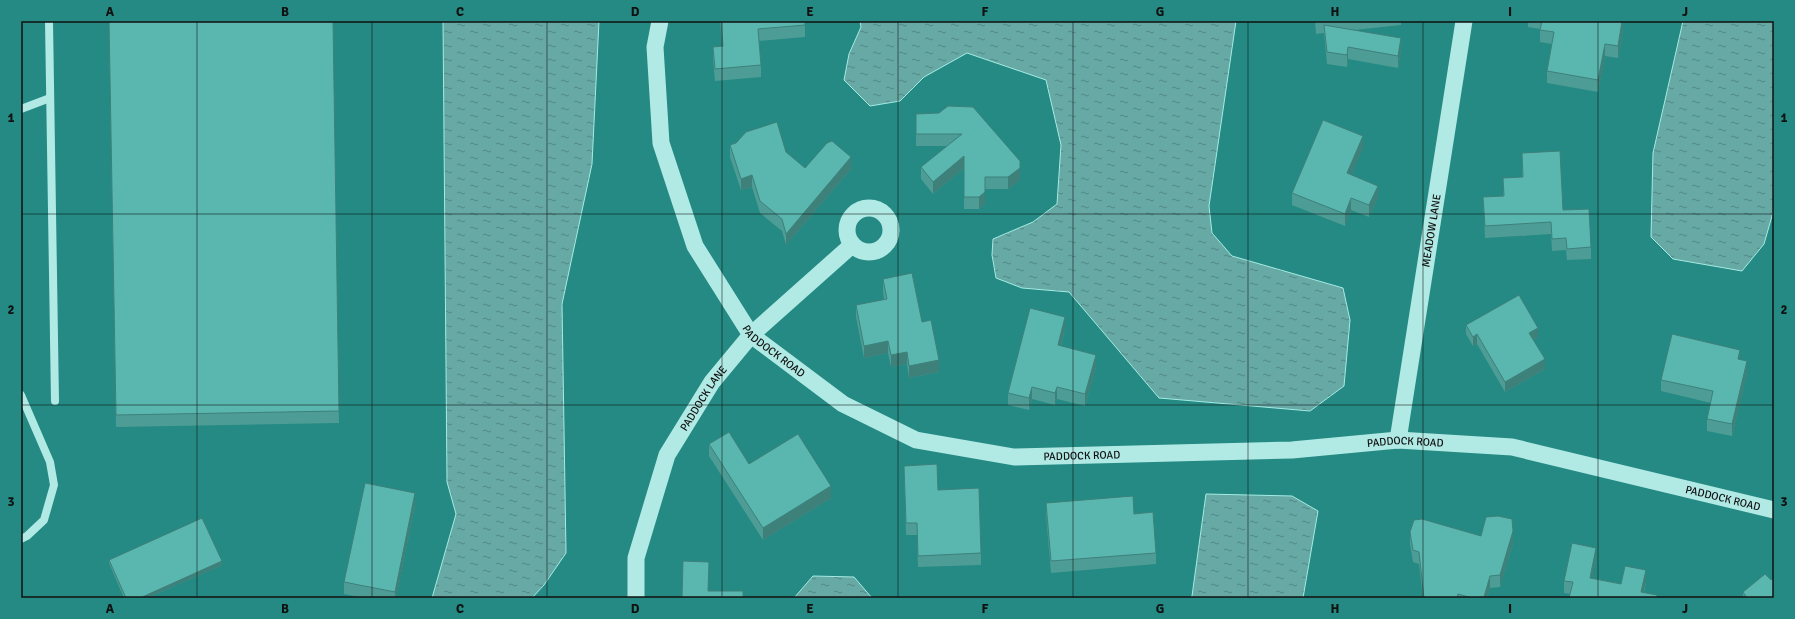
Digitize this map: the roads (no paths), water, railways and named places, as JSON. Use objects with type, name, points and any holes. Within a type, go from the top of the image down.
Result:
[{"type":"street","name":"PADDOCK ROAD","points":[[660,21],[655,47],[661,143],[694,246],[751,335],[843,404],[916,440],[1014,457],[1292,450],[1398,440],[1512,447],[1774,510]]},
{"type":"street","name":"MEADOW LANE","points":[[1398,440],[1464,21]]},
{"type":"street","name":"PADDOCK LANE","points":[[636,598],[636,558],[667,455],[712,382],[751,335],[852,245]]},
{"type":"lane","points":[[48,21],[55,401]]},
{"type":"lane","points":[[21,109],[50,98]]},
{"type":"lane","points":[[21,394],[50,462],[54,485],[44,520],[27,536],[21,539]]},
{"type":"water","points":[[443,21],[599,21],[592,164],[562,304],[566,553],[544,585],[532,598],[432,598],[456,514],[447,482]]},
{"type":"water","points":[[860,21],[1236,21],[1209,206],[1212,233],[1232,256],[1343,288],[1350,320],[1344,386],[1310,411],[1159,398],[1069,292],[1022,288],[996,278],[992,255],[993,239],[1033,222],[1057,204],[1061,145],[1046,80],[967,53],[924,77],[900,101],[870,106],[844,80],[849,54],[861,27]]},
{"type":"water","points":[[1683,21],[1774,21],[1774,209],[1764,244],[1742,271],[1673,259],[1651,237],[1653,153]]},
{"type":"water","points":[[1206,494],[1292,496],[1318,511],[1303,598],[1191,598]]},
{"type":"water","points":[[813,576],[854,577],[872,598],[794,598]]}]
